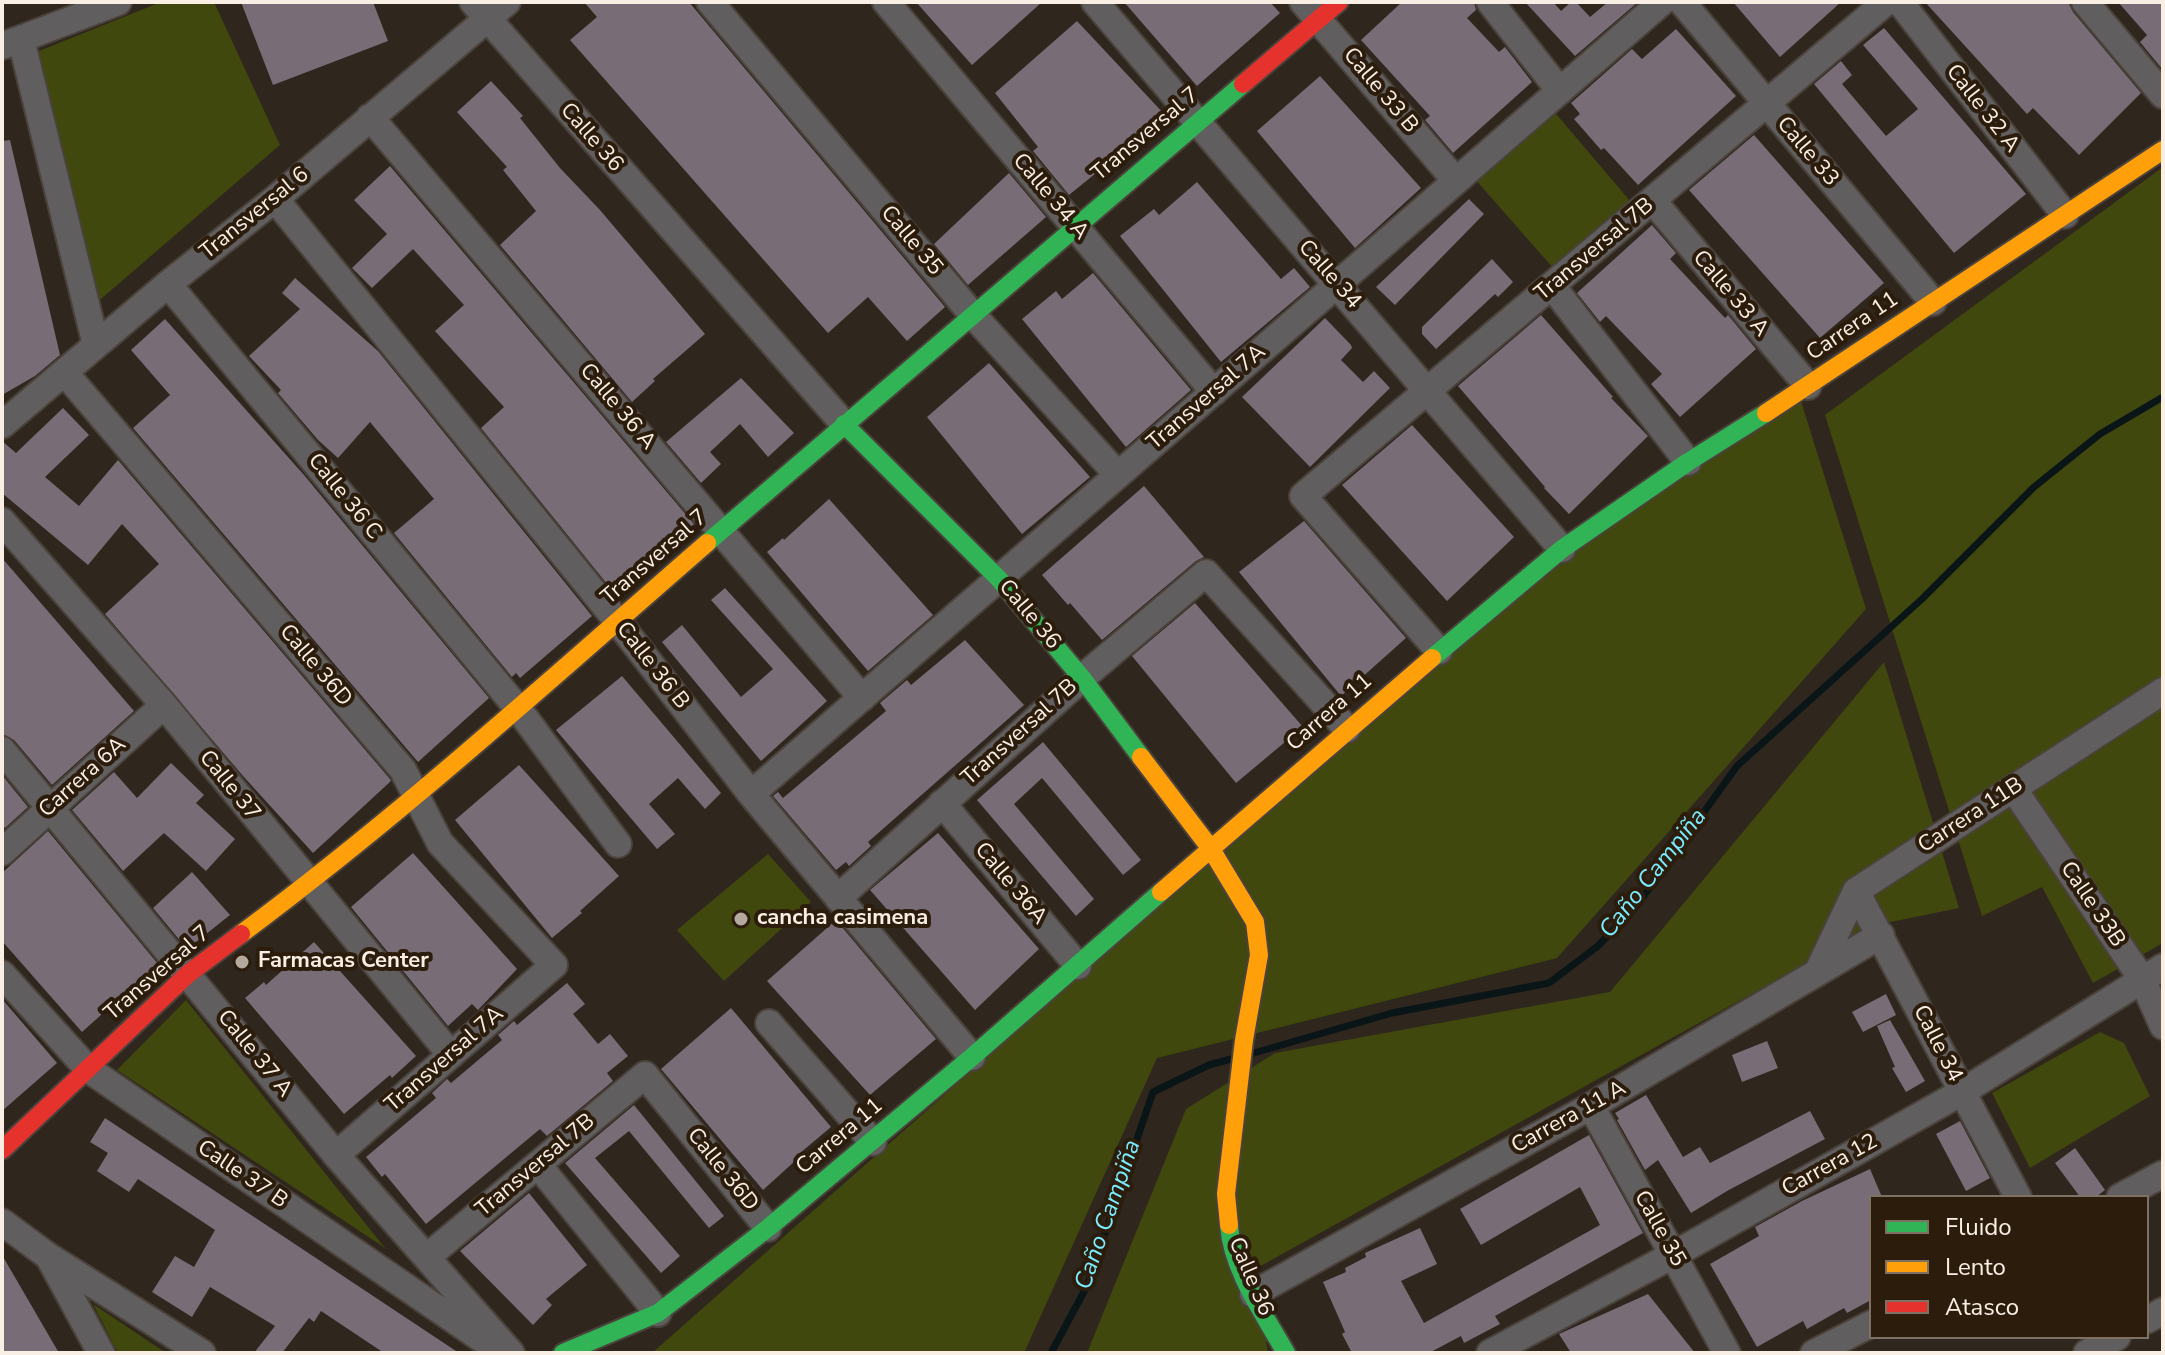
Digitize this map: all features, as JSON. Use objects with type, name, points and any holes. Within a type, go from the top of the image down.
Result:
[{"type":"street","points":[[96,345],[12,42],[118,2]]},
{"type":"street","name":"Transversal 6","points":[[2,425],[370,117],[480,11],[507,2]]},
{"type":"street","name":"Calle 35","points":[[710,2],[972,314],[1118,475]]},
{"type":"street","name":"Calle 34 A","points":[[886,2],[1214,392]]},
{"type":"street","name":"Calle 34","points":[[1095,2],[1562,549]]},
{"type":"street","name":"Transversal 7","points":[[2,1150],[188,974],[309,884],[519,710],[844,424],[1198,122],[1311,11],[1339,2]]},
{"type":"street","points":[[1490,2],[1560,91]]},
{"type":"street","name":"Transversal 7A","points":[[751,794],[1662,2]]},
{"type":"street","name":"Calle 33","points":[[1682,2],[1933,302]]},
{"type":"street","name":"Transversal 7B","points":[[1439,651],[1303,496],[1886,2]]},
{"type":"street","name":"Calle 32 A","points":[[1900,2],[2065,215]]},
{"type":"street","points":[[2085,2],[2163,95]]},
{"type":"street","name":"Calle 36","points":[[480,11],[844,424],[999,579],[1082,678],[1211,849],[1255,922],[1259,955],[1244,1040],[1226,1194],[1230,1242],[1253,1294],[1286,1353]]},
{"type":"street","name":"Calle 33 B","points":[[1311,11],[1456,181]]},
{"type":"street","name":"Calle 36 A","points":[[370,117],[862,698]]},
{"type":"street","name":"Carrera 11","points":[[563,1353],[658,1313],[768,1228],[1078,966],[1347,729],[1562,549],[1688,462],[2163,150]]},
{"type":"street","name":"Calle 36 B","points":[[275,199],[618,622],[751,794],[972,1057]]},
{"type":"street","name":"Calle 33 A","points":[[1653,201],[1808,386]]},
{"type":"street","name":"Calle 36 C","points":[[168,284],[519,710],[618,844]]},
{"type":"street","points":[[1552,286],[1688,462]]},
{"type":"street","name":"Calle 36D","points":[[65,373],[403,770],[440,843],[554,965]]},
{"type":"street","name":"Calle 37","points":[[2,521],[164,705],[451,1055]]},
{"type":"street","name":"Transversal 7B","points":[[838,898],[1082,678],[1206,573],[1347,729]]},
{"type":"street","name":"Carrera 11B","points":[[1856,891],[2163,691]]},
{"type":"street","name":"Carrera 6A","points":[[2,852],[164,705]]},
{"type":"street","name":"Calle 37 A","points":[[2,750],[336,1155],[511,1353]]},
{"type":"street","name":"Calle 33B","points":[[2013,788],[2153,973],[2163,1026]]},
{"type":"street","name":"Calle 36A","points":[[942,803],[1078,966]]},
{"type":"street","points":[[1817,973],[1856,891]]},
{"type":"street","name":"Calle 34","points":[[1856,891],[2017,1195]]},
{"type":"street","name":"Carrera 11 A","points":[[1253,1294],[1591,1106],[1881,935]]},
{"type":"street","name":"Transversal 7A","points":[[336,1155],[554,965]]},
{"type":"street","name":"Carrera 12","points":[[1490,1353],[1673,1255],[1962,1092],[2153,973]]},
{"type":"street","name":"Calle 37 B","points":[[2,974],[88,1069],[502,1353]]},
{"type":"street","points":[[769,1023],[873,1142]]},
{"type":"street","name":"Transversal 7B","points":[[427,1257],[645,1075]]},
{"type":"street","name":"Calle 36D","points":[[645,1075],[768,1228]]},
{"type":"street","name":"Calle 35","points":[[1591,1106],[1727,1353]]},
{"type":"street","points":[[538,1165],[658,1313]]},
{"type":"street","points":[[2124,1195],[2163,1174]]},
{"type":"street","points":[[2,1222],[48,1256],[202,1353]]},
{"type":"street","points":[[48,1256],[101,1353]]},
{"type":"street","points":[[1814,1353],[1869,1325]]},
{"type":"green space","points":[[161,2],[214,2],[280,145],[95,304],[39,51]]},
{"type":"green space","points":[[1552,109],[1631,202],[1554,269],[1474,178]]},
{"type":"green space","points":[[2163,167],[2163,943],[2093,983],[2042,887],[1982,916],[1825,415]]},
{"type":"green space","points":[[1800,398],[1866,609],[1557,958],[1157,1058],[1024,1353],[652,1353],[1548,562]]},
{"type":"green space","points":[[1884,662],[1959,908],[1876,925],[1255,1269],[1268,1353],[1087,1353],[1186,1109],[1275,1053],[1610,992]]},
{"type":"green space","name":"cancha casimena","points":[[768,854],[811,902],[724,981],[677,930]]},
{"type":"green space","points":[[186,1000],[385,1248],[117,1070]]},
{"type":"green space","points":[[2100,1032],[2124,1043],[2150,1096],[2030,1168],[1992,1093]]},
{"type":"green space","points":[[93,1304],[166,1353],[118,1353]]},
{"type":"building","points":[[241,2],[373,2],[388,41],[273,85]]},
{"type":"building","points":[[584,2],[689,2],[945,307],[907,341],[868,297],[828,333],[570,40],[597,17]]},
{"type":"building","points":[[916,2],[1042,2],[972,65]]},
{"type":"building","points":[[1124,2],[1270,2],[1280,13],[1197,86]]},
{"type":"building","points":[[1402,2],[1474,2],[1476,10],[1467,18],[1499,52],[1505,47],[1532,82],[1453,153],[1425,120],[1430,116],[1361,40]]},
{"type":"building","points":[[1525,2],[1553,2],[1561,11],[1571,2],[1576,2],[1590,17],[1608,2],[1638,2],[1575,56]]},
{"type":"building","points":[[1733,2],[1841,2],[1780,57]]},
{"type":"building","points":[[1925,2],[2068,2],[2141,93],[2079,155],[2033,108],[2027,114]]},
{"type":"building","points":[[2118,2],[2163,2],[2163,70],[2140,42],[2147,35]]},
{"type":"building","points":[[1077,21],[1166,116],[1069,195],[1033,151],[1038,147],[995,93]]},
{"type":"building","points":[[1884,28],[2026,194],[1954,253],[1814,84],[1841,61],[1852,75],[1842,84],[1886,136],[1918,109],[1863,45]]},
{"type":"building","points":[[1676,29],[1736,96],[1638,185],[1574,119],[1580,114],[1571,103],[1632,49],[1642,59]]},
{"type":"building","points":[[1320,76],[1421,188],[1355,248],[1257,131]]},
{"type":"building","points":[[491,81],[523,116],[520,118],[560,168],[600,210],[705,334],[653,379],[655,381],[632,402],[500,245],[536,211],[503,170],[507,167],[457,112]]},
{"type":"building","points":[[1754,135],[1884,283],[1820,338],[1689,190]]},
{"type":"building","points":[[10,140],[60,355],[35,376],[2,395],[2,141]]},
{"type":"building","points":[[390,166],[694,524],[616,595],[481,428],[504,407],[435,331],[464,305],[413,249],[372,288],[352,268],[387,234],[354,200]]},
{"type":"building","points":[[1009,173],[1046,217],[968,285],[934,244]]},
{"type":"building","points":[[1197,182],[1281,279],[1294,268],[1310,287],[1221,362],[1120,236],[1154,209],[1159,215]]},
{"type":"building","points":[[1469,199],[1484,214],[1395,305],[1376,287]]},
{"type":"building","points":[[1652,225],[1676,253],[1670,259],[1725,318],[1728,315],[1756,349],[1680,417],[1651,384],[1662,374],[1606,316],[1600,322],[1577,293]]},
{"type":"building","points":[[1492,259],[1513,282],[1498,297],[1495,294],[1436,349],[1422,334],[1422,327]]},
{"type":"building","points":[[1093,273],[1191,390],[1126,447],[1022,319],[1056,291],[1062,299]]},
{"type":"building","points":[[295,278],[378,351],[592,616],[520,678],[516,673],[512,677],[394,533],[434,499],[370,422],[338,458],[318,440],[278,393],[281,390],[249,356],[300,309],[282,293]]},
{"type":"building","points":[[1541,315],[1611,398],[1648,436],[1569,514],[1458,386]]},
{"type":"building","points":[[1325,318],[1351,345],[1352,348],[1341,360],[1363,382],[1374,371],[1390,388],[1310,467],[1242,397]]},
{"type":"building","points":[[165,319],[304,475],[489,698],[418,762],[133,428],[170,395],[131,350]]},
{"type":"building","points":[[989,363],[1090,477],[1022,534],[927,417]]},
{"type":"building","points":[[741,378],[794,433],[768,457],[740,424],[710,452],[721,464],[701,483],[666,442]]},
{"type":"building","points":[[63,408],[89,435],[45,477],[79,506],[118,460],[390,779],[313,853],[105,614],[159,564],[122,524],[88,565],[2,493],[2,441],[16,453]]},
{"type":"building","points":[[1412,425],[1514,537],[1447,601],[1342,485]]},
{"type":"building","points":[[1144,486],[1204,557],[1102,640],[1042,575]]},
{"type":"building","points":[[829,499],[933,615],[868,671],[767,552]]},
{"type":"building","points":[[1304,521],[1406,638],[1341,696],[1239,572]]},
{"type":"building","points":[[2,558],[134,711],[52,785],[14,740],[2,734]]},
{"type":"building","points":[[725,588],[827,701],[761,761],[662,642],[682,625],[741,697],[773,669],[711,600]]},
{"type":"building","points":[[1195,603],[1303,727],[1236,783],[1132,656]]},
{"type":"building","points":[[965,640],[1024,705],[868,842],[871,846],[849,866],[846,862],[836,870],[773,796],[778,792],[783,798],[886,711],[880,703],[907,680],[911,685]]},
{"type":"building","points":[[622,676],[721,793],[705,809],[678,778],[649,804],[675,834],[657,849],[556,730]]},
{"type":"building","points":[[1043,742],[1141,860],[1123,875],[1042,778],[1014,804],[1094,899],[1076,916],[977,800]]},
{"type":"building","points":[[171,763],[204,795],[196,803],[235,839],[206,871],[164,833],[123,871],[72,810],[114,772],[137,798]]},
{"type":"building","points":[[519,765],[619,876],[552,938],[455,820]]},
{"type":"building","points":[[2,775],[28,807],[5,828],[2,824]]},
{"type":"building","points":[[48,831],[158,964],[82,1032],[2,941],[2,873]]},
{"type":"building","points":[[938,833],[1039,949],[975,1010],[870,890]]},
{"type":"building","points":[[413,853],[517,969],[478,1010],[472,1004],[448,1026],[351,907]]},
{"type":"building","points":[[192,872],[230,915],[191,946],[185,940],[182,943],[153,908]]},
{"type":"building","points":[[836,920],[936,1039],[870,1095],[767,981]]},
{"type":"building","points":[[314,942],[416,1056],[344,1114],[245,998],[264,982],[266,985]]},
{"type":"building","points":[[567,983],[585,1004],[573,1014],[598,1044],[610,1034],[628,1056],[607,1073],[613,1081],[547,1136],[540,1129],[426,1224],[385,1174],[382,1177],[366,1157],[436,1098],[432,1093],[447,1079],[451,1083],[502,1040],[498,1035],[514,1021],[517,1025]]},
{"type":"building","points":[[1886,994],[1896,1015],[1863,1032],[1852,1012]]},
{"type":"building","points":[[2,999],[57,1063],[2,1111]]},
{"type":"building","points":[[731,1008],[831,1127],[763,1190],[661,1069]]},
{"type":"building","points":[[1890,1020],[1925,1081],[1906,1092],[1892,1068],[1895,1067],[1877,1026]]},
{"type":"building","points":[[1767,1041],[1778,1068],[1742,1082],[1732,1055]]},
{"type":"building","points":[[1646,1095],[1683,1157],[1700,1147],[1710,1163],[1810,1111],[1825,1139],[1691,1213],[1658,1160],[1645,1170],[1617,1120],[1615,1113]]},
{"type":"building","points":[[634,1105],[724,1216],[709,1228],[629,1131],[595,1158],[680,1256],[661,1273],[565,1163]]},
{"type":"building","points":[[105,1118],[459,1353],[384,1353],[321,1311],[314,1322],[309,1318],[282,1353],[254,1353],[275,1326],[210,1287],[192,1317],[152,1292],[175,1256],[194,1267],[215,1230],[138,1179],[129,1192],[97,1171],[108,1153],[90,1142]]},
{"type":"building","points":[[1960,1121],[1990,1178],[1966,1191],[1936,1134]]},
{"type":"building","points":[[1589,1135],[1643,1233],[1495,1316],[1500,1324],[1464,1343],[1461,1336],[1429,1353],[1352,1353],[1323,1282],[1346,1272],[1345,1268],[1366,1257],[1365,1253],[1420,1228],[1437,1264],[1401,1281],[1424,1323],[1600,1225],[1580,1187],[1481,1245],[1460,1209]]},
{"type":"building","points":[[2075,1148],[2105,1190],[2099,1195],[2079,1195],[2055,1163]]},
{"type":"building","points":[[1870,1169],[1881,1195],[1869,1195],[1869,1301],[1847,1313],[1844,1308],[1807,1329],[1803,1321],[1757,1347],[1710,1264],[1759,1236],[1755,1227]]},
{"type":"building","points":[[529,1193],[587,1265],[546,1299],[552,1305],[533,1325],[460,1251]]},
{"type":"building","points":[[2,1255],[59,1353],[2,1353]]},
{"type":"building","points":[[1648,1294],[1695,1353],[1571,1353],[1559,1334]]},
{"type":"waterway","name":"Caño Campiña","points":[[1254,1053],[1392,1013],[1549,983],[1598,946],[1638,904],[1737,766],[1922,599],[2034,487],[2100,434],[2163,397]]},
{"type":"waterway","name":"Caño Campiña","points":[[1051,1353],[1087,1286],[1153,1092],[1209,1065],[1231,1059]]},
{"type":"traffic: fast","points":[[707,543],[1243,84]]},
{"type":"traffic: fast","points":[[1432,658],[1562,549],[1688,462],[1766,413]]},
{"type":"traffic: fast","points":[[844,424],[999,579],[1082,678],[1141,757]]},
{"type":"traffic: fast","points":[[563,1353],[658,1313],[768,1228],[972,1057],[1161,892]]},
{"type":"traffic: fast","points":[[1229,1225],[1231,1242],[1243,1275],[1286,1353]]},
{"type":"traffic: slow","points":[[1766,413],[2163,150]]},
{"type":"traffic: slow","points":[[241,934],[420,792],[707,543]]},
{"type":"traffic: slow","points":[[1161,892],[1432,658]]},
{"type":"traffic: slow","points":[[1141,757],[1211,849],[1255,922],[1259,955],[1244,1040],[1226,1194],[1229,1225]]},
{"type":"traffic: jam","points":[[1243,84],[1339,2]]},
{"type":"traffic: jam","points":[[2,1150],[188,974],[241,934]]},
{"type":"place","name":"cancha casimena","points":[[741,919]]},
{"type":"place","name":"Farmacas Center","points":[[242,962]]}]
